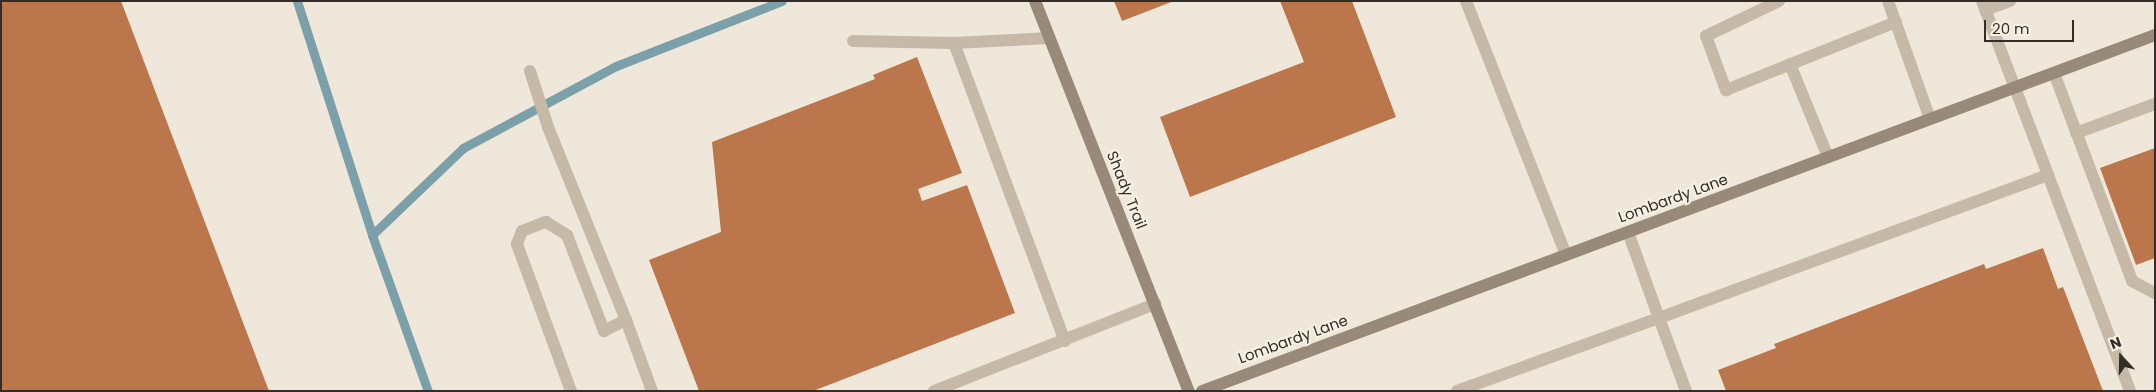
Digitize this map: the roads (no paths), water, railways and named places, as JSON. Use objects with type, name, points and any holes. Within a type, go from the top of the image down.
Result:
[{"type":"main road","name":"Shady Trail","points":[[1035,1],[1189,391]]},
{"type":"main road","name":"Lombardy Lane","points":[[1202,391],[2155,35]]},
{"type":"lane","points":[[1466,1],[1566,255]]},
{"type":"lane","points":[[1779,1],[1706,36],[1726,90],[1896,22]]},
{"type":"lane","points":[[1888,1],[1930,119]]},
{"type":"lane","points":[[2010,1],[1984,6],[2013,88],[2130,391]]},
{"type":"lane","points":[[853,41],[954,43],[1049,38]]},
{"type":"lane","points":[[954,43],[1065,341]]},
{"type":"lane","points":[[1790,64],[1828,157]]},
{"type":"lane","points":[[530,71],[548,127],[626,320],[652,391]]},
{"type":"lane","points":[[2054,72],[2132,281],[2155,294]]},
{"type":"lane","points":[[2076,133],[2155,104]]},
{"type":"lane","points":[[1457,391],[2048,175]]},
{"type":"lane","points":[[571,391],[517,244],[522,231],[546,222],[566,235],[604,331],[626,320]]},
{"type":"lane","points":[[1628,232],[1686,391]]},
{"type":"lane","points":[[934,391],[1155,304]]},
{"type":"waterway","points":[[297,1],[372,235],[428,391]]},
{"type":"waterway","points":[[372,235],[463,148],[616,66],[782,1]]}]
